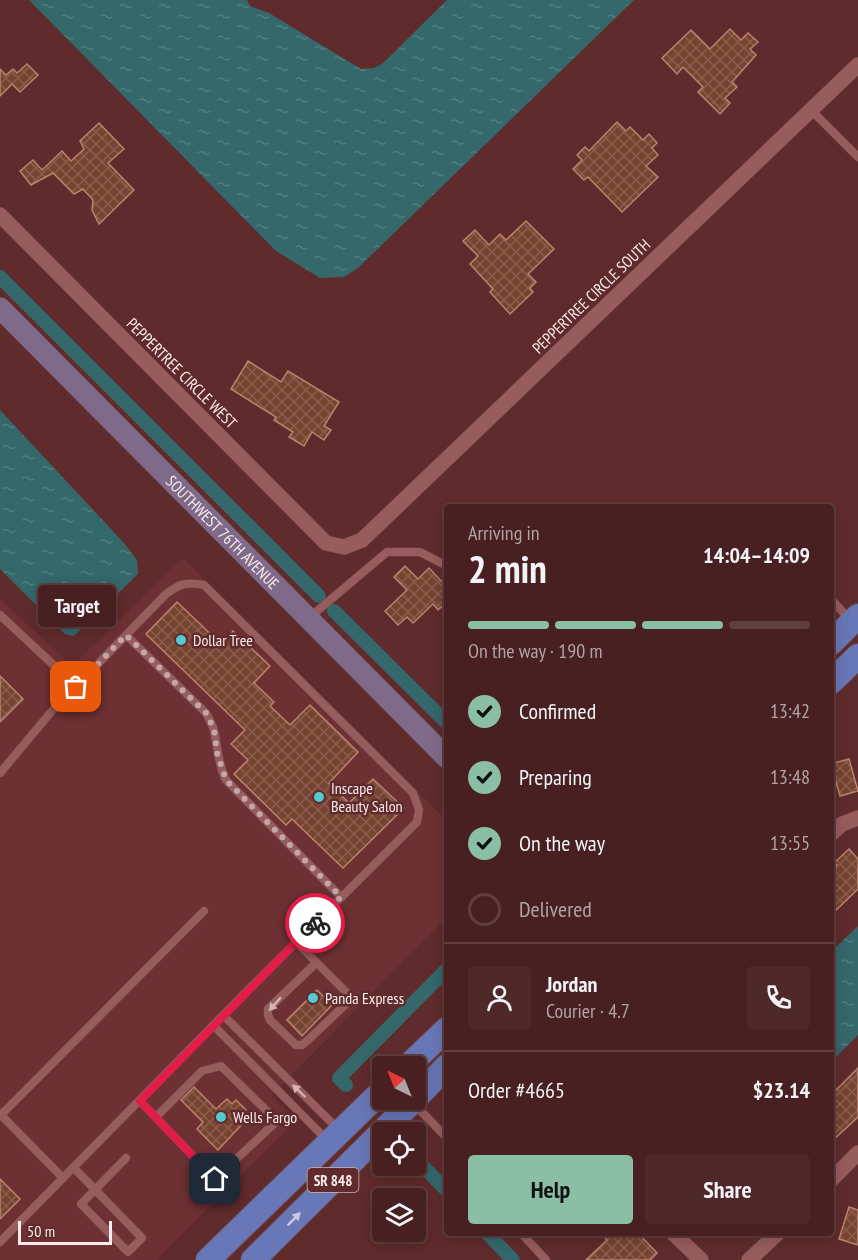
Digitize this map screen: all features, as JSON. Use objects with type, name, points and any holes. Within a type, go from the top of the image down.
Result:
[{"type":"main road","points":[[834,640],[855,619]]},
{"type":"main road","points":[[834,679],[858,656]]},
{"type":"main road","points":[[422,1056],[444,1032]]},
{"type":"main road","name":"SR 848","points":[[426,1087],[444,1069]]},
{"type":"main road","name":"SR 848","points":[[208,1260],[372,1101]]},
{"type":"main road","name":"SR 848","points":[[253,1260],[403,1110]]},
{"type":"street","name":"PEPPERTREE CIRCLE SOUTH","points":[[344,547],[362,540],[858,65]]},
{"type":"street","name":"PEPPERTREE CIRCLE WEST","points":[[0,215],[326,543],[344,547]]},
{"type":"street","name":"SOUTHWEST 76TH AVENUE","points":[[0,308],[444,755]]},
{"type":"street","points":[[834,831],[842,824],[858,818]]},
{"type":"street","points":[[834,1177],[858,1153]]},
{"type":"street","points":[[676,1236],[701,1260]]},
{"type":"street","points":[[749,1260],[775,1236]]},
{"type":"lane","points":[[811,110],[858,157]]},
{"type":"lane","points":[[309,619],[387,552],[420,552],[444,564]]},
{"type":"lane","points":[[0,773],[51,712],[166,594],[176,586],[189,582],[204,585],[414,793],[419,810],[417,822],[0,1242]]},
{"type":"lane","points":[[834,602],[855,619]]},
{"type":"lane","points":[[0,615],[76,687]]},
{"type":"lane","points":[[126,635],[206,713],[214,729],[219,762],[226,780],[341,897]]},
{"type":"lane","points":[[63,1178],[0,1114],[204,912]]},
{"type":"lane","points":[[296,942],[346,992],[347,999],[345,1005],[308,1040],[302,1045],[296,1044],[270,1020],[268,1009],[316,963]]},
{"type":"lane","points":[[224,1016],[335,1137]]},
{"type":"lane","points":[[214,1026],[335,1137]]},
{"type":"lane","points":[[140,1101],[215,1179],[277,1121],[221,1066],[202,1071],[156,1117]]},
{"type":"lane","points":[[423,1110],[444,1134]]},
{"type":"lane","points":[[74,1168],[95,1190],[142,1238],[128,1252],[81,1204],[95,1190],[126,1158]]},
{"type":"lane","points":[[524,1236],[546,1260]]},
{"type":"shaded area","points":[[183,558],[444,818],[444,920],[271,1096],[296,1121],[156,1260],[0,1260],[0,599],[72,666]]},
{"type":"water","points":[[29,0],[247,0],[250,6],[269,13],[361,69],[373,68],[382,64],[447,0],[634,0],[358,268],[344,277],[320,278],[276,251]]},
{"type":"water","points":[[0,410],[124,543],[137,560],[138,574],[74,636],[65,634],[0,569]]},
{"type":"water","points":[[858,926],[858,1035],[834,1059],[834,949]]},
{"type":"building","points":[[730,29],[741,40],[748,33],[758,42],[750,49],[756,55],[732,82],[737,87],[725,98],[730,103],[720,114],[698,92],[703,87],[683,67],[677,74],[662,58],[691,30],[710,49]]},
{"type":"building","points":[[27,64],[38,75],[20,92],[12,84],[0,96],[0,69],[6,75],[13,69],[17,73]]},
{"type":"building","points":[[617,122],[626,131],[630,127],[643,140],[649,134],[657,143],[652,148],[658,155],[646,166],[658,177],[622,212],[588,177],[584,180],[573,169],[582,160],[577,155],[585,147],[589,151]]},
{"type":"building","points":[[99,123],[124,149],[108,163],[134,190],[99,224],[92,210],[93,200],[83,189],[74,194],[53,173],[31,185],[20,171],[33,160],[42,170],[62,151],[71,161],[84,149],[80,141]]},
{"type":"building","points":[[526,221],[554,249],[528,274],[536,282],[530,288],[533,292],[510,314],[490,292],[493,289],[470,264],[478,256],[463,241],[475,230],[489,245],[500,234],[506,240]]},
{"type":"building","points":[[248,361],[281,382],[288,371],[339,402],[324,426],[331,430],[324,440],[312,432],[304,446],[289,437],[293,432],[274,420],[276,417],[231,389]]},
{"type":"building","points":[[405,566],[418,579],[429,568],[444,584],[444,605],[438,610],[433,604],[413,623],[407,617],[398,625],[385,611],[407,590],[394,577]]},
{"type":"building","points":[[177,602],[221,644],[233,631],[270,666],[254,683],[274,702],[270,706],[290,725],[310,705],[358,752],[329,783],[349,803],[373,779],[404,808],[343,868],[292,819],[286,825],[234,774],[248,760],[231,744],[245,730],[146,634]]},
{"type":"building","points":[[0,676],[23,699],[0,722]]},
{"type":"building","points":[[849,759],[858,791],[840,796],[834,775],[834,763]]},
{"type":"building","points":[[849,849],[858,859],[858,889],[834,912],[834,868],[837,865],[834,863]]},
{"type":"building","points":[[317,990],[332,1005],[302,1036],[287,1020]]},
{"type":"building","points":[[858,1068],[858,1117],[834,1139],[834,1092]]},
{"type":"building","name":"Wells Fargo","points":[[194,1087],[216,1109],[227,1099],[232,1104],[236,1100],[246,1110],[242,1114],[247,1119],[218,1150],[197,1129],[203,1122],[181,1100]]},
{"type":"building","points":[[0,1179],[20,1199],[0,1219]]},
{"type":"building","points":[[849,1207],[858,1210],[858,1245],[839,1239]]},
{"type":"building","points":[[603,1236],[641,1236],[657,1253],[650,1260],[586,1260],[607,1240]]},
{"type":"waterway","points":[[0,277],[319,596]]},
{"type":"waterway","points":[[334,611],[444,720]]},
{"type":"waterway","points":[[346,1085],[339,1078],[444,972]]},
{"type":"waterway","points":[[426,1169],[444,1188]]},
{"type":"waterway","points":[[490,1236],[513,1260]]},
{"type":"way so far","points":[[76,687],[126,635],[206,713],[214,729],[221,771],[226,780],[341,897],[315,923]]},
{"type":"place","name":"Dollar Tree","points":[[181,640]]},
{"type":"place","name":"Target","points":[[76,687]]},
{"type":"place","name":"Inscape Beauty Salon","points":[[319,797]]},
{"type":"place","name":"Panda Express","points":[[313,998]]},
{"type":"place","name":"Wells Fargo","points":[[221,1117]]},
{"type":"route","points":[[215,1179],[140,1101],[315,923]]}]
